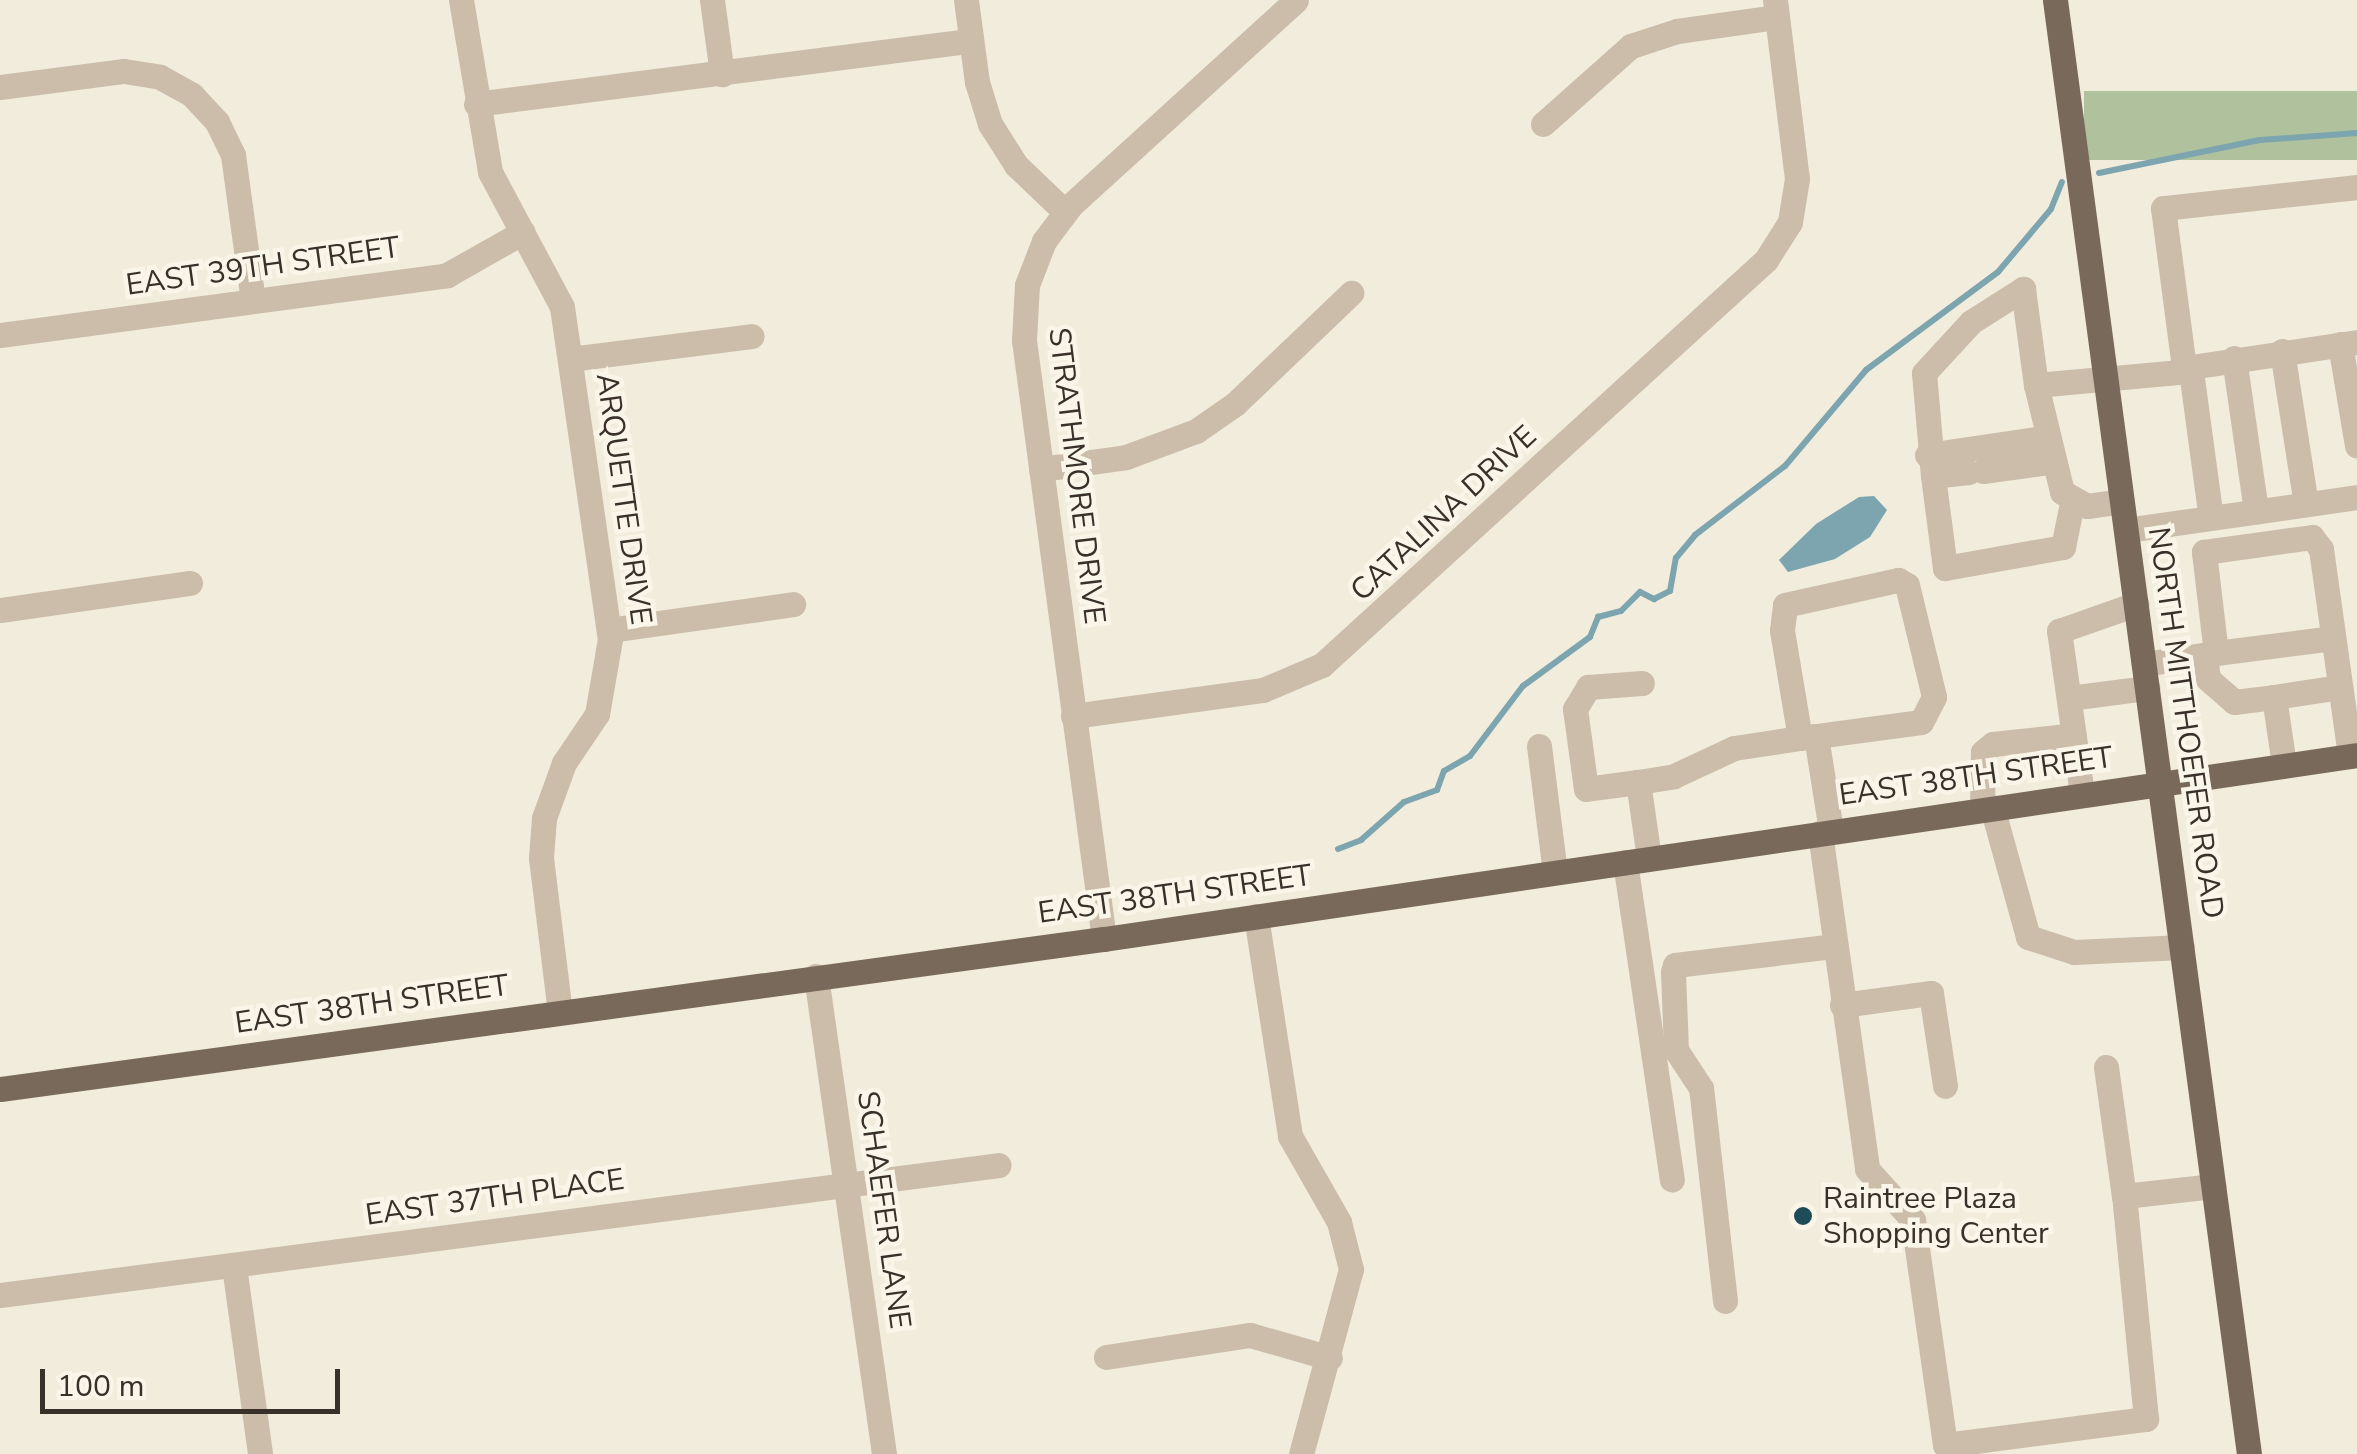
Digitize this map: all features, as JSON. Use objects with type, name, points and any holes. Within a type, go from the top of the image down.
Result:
[{"type":"main road","name":"NORTH MITTHOEFER ROAD","points":[[2054,0],[2249,1454]]},
{"type":"main road","name":"EAST 38TH STREET","points":[[0,1089],[1104,938],[2353,755]]},
{"type":"street","name":"ARQUETTE DRIVE","points":[[461,0],[490,172],[556,287],[609,630],[600,705],[556,781],[544,818],[541,858],[560,1012]]},
{"type":"street","points":[[712,0],[722,74]]},
{"type":"street","points":[[966,0],[978,88],[999,141],[1065,212]]},
{"type":"street","name":"STRATHMORE DRIVE","points":[[1104,938],[1024,313],[1032,267],[1065,212],[1295,0]]},
{"type":"street","points":[[1543,124],[1631,46],[1677,30],[1776,8]]},
{"type":"street","name":"CATALINA DRIVE","points":[[1073,716],[1263,690],[1322,665],[1766,260],[1788,228],[1797,171],[1776,8]]},
{"type":"street","points":[[476,104],[971,42]]},
{"type":"street","points":[[0,87],[124,71],[160,78],[192,95],[230,146],[253,301]]},
{"type":"street","points":[[2211,518],[2196,386],[2184,368],[2163,208],[2357,187]]},
{"type":"street","name":"EAST 39TH STREET","points":[[0,335],[447,275],[524,232]]},
{"type":"street","points":[[2023,290],[2036,385],[2047,450],[2072,504],[2063,547],[1945,568],[1930,466],[1924,373],[1971,322],[2023,290]]},
{"type":"street","points":[[1041,469],[1126,456],[1196,431],[1235,404],[1351,293]]},
{"type":"street","points":[[570,359],[752,336]]},
{"type":"street","points":[[2036,385],[2348,343],[2357,446]]},
{"type":"street","points":[[2282,352],[2306,504]]},
{"type":"street","points":[[2234,358],[2256,511]]},
{"type":"street","points":[[1930,466],[2047,450]]},
{"type":"street","points":[[1930,466],[1976,471],[2047,450]]},
{"type":"street","points":[[2126,530],[2357,497]]},
{"type":"street","points":[[2072,504],[2122,501]]},
{"type":"street","points":[[2340,687],[2234,702],[2208,679],[2204,552],[2312,537],[2321,549],[2353,755]]},
{"type":"street","points":[[1642,682],[1588,687],[1575,709],[1586,788],[1674,776],[1734,748],[1808,737],[1926,717],[1934,697],[1907,585],[1898,580],[1785,605],[1782,630],[1808,737],[1826,832],[1834,946],[1867,1170],[1913,1220],[1946,1445],[2146,1420],[2124,1196],[2106,1067]]},
{"type":"street","points":[[0,610],[190,584]]},
{"type":"street","points":[[609,630],[794,604]]},
{"type":"street","points":[[2082,794],[2059,631],[2136,604]]},
{"type":"street","points":[[2068,698],[2210,654],[2333,638]]},
{"type":"street","points":[[2274,697],[2284,765]]},
{"type":"street","points":[[2074,735],[1993,744],[1983,752],[1987,808],[2028,937],[2074,952],[2182,947]]},
{"type":"street","points":[[1540,746],[1556,872]]},
{"type":"street","points":[[1638,782],[1637,860],[1672,1180]]},
{"type":"street","points":[[1256,916],[1290,1136],[1348,1250],[1348,1297],[1301,1454]]},
{"type":"street","points":[[1725,1301],[1701,1088],[1676,1050],[1672,972],[1675,964],[1834,946]]},
{"type":"street","name":"SCHAEFER LANE","points":[[816,976],[884,1454]]},
{"type":"street","points":[[1842,1004],[1931,993],[1945,1086]]},
{"type":"street","name":"EAST 37TH PLACE","points":[[0,1296],[999,1166]]},
{"type":"street","points":[[2124,1196],[2214,1186]]},
{"type":"street","points":[[234,1266],[260,1454]]},
{"type":"street","points":[[1106,1357],[1250,1335],[1330,1358]]},
{"type":"green space","points":[[2084,91],[2357,91],[2357,160],[2084,160]]},
{"type":"water","points":[[1874,496],[1887,510],[1870,537],[1835,559],[1788,572],[1779,560],[1816,524],[1859,497]]},
{"type":"waterway","points":[[2099,173],[2260,140],[2357,133]]},
{"type":"waterway","points":[[1338,849],[1361,840],[1404,802],[1437,790],[1444,771],[1470,756],[1523,686],[1590,637],[1598,617],[1621,611],[1640,592],[1654,599],[1670,591],[1676,558],[1695,535],[1785,466],[1866,370],[1998,272],[2051,209],[2062,182]]},
{"type":"place","name":"Raintree Plaza Shopping Center","points":[[1803,1216]]}]
